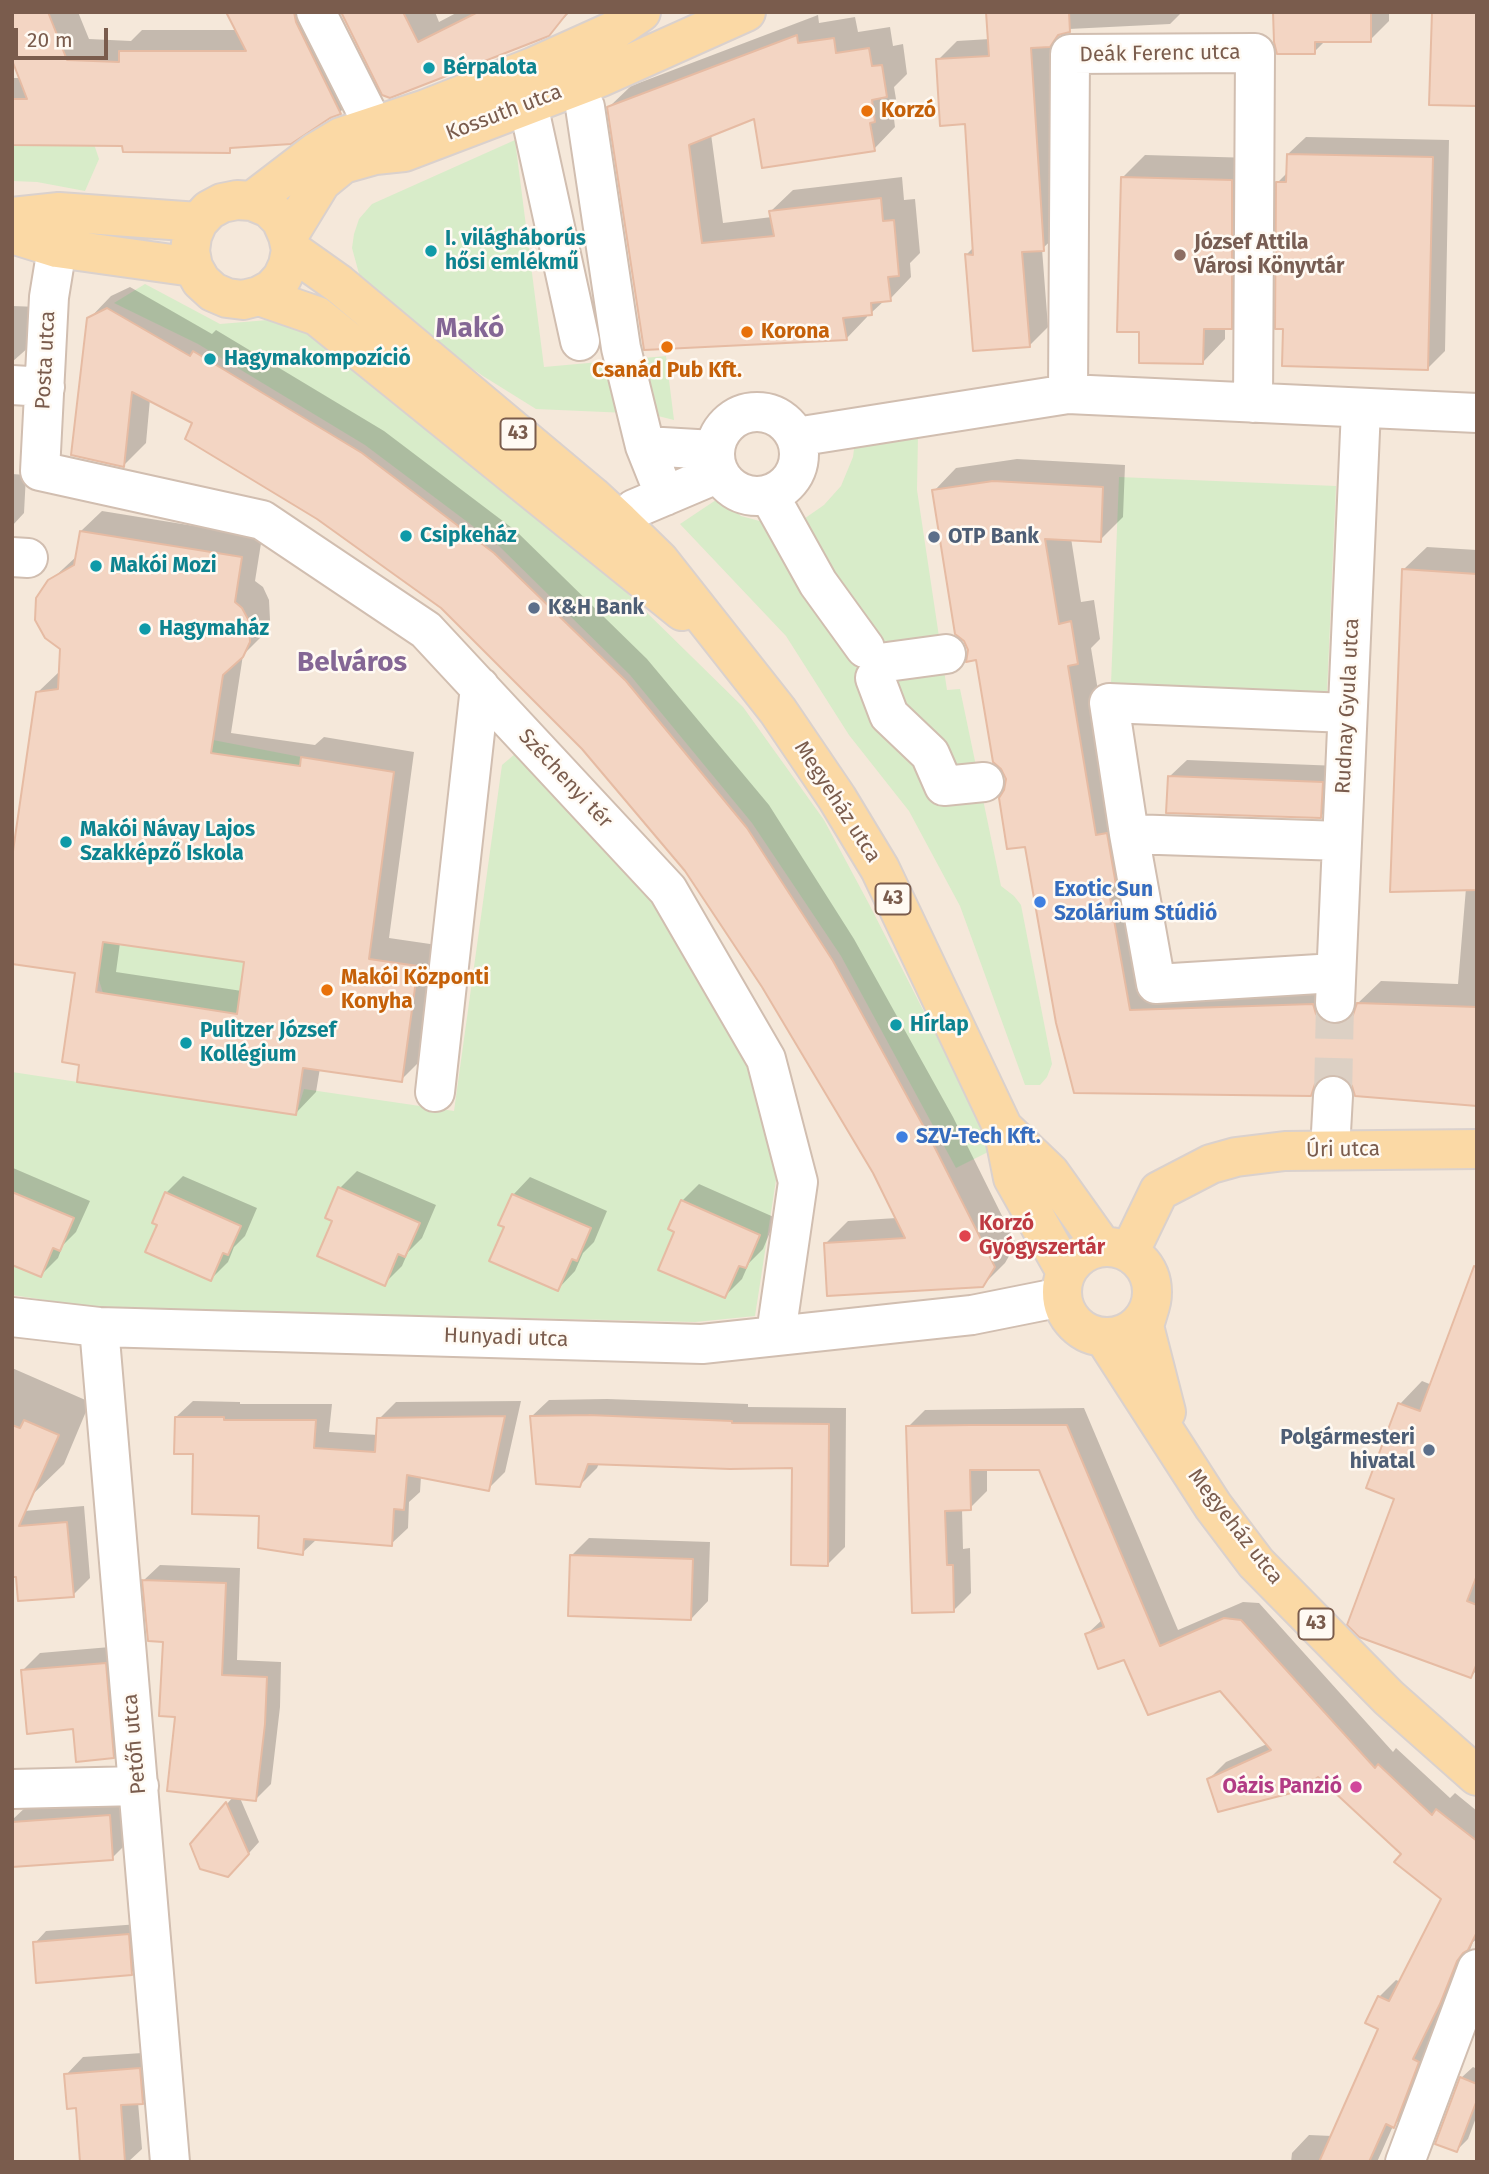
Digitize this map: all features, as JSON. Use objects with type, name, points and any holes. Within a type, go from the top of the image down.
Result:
[{"type":"main road","name":"Kossuth utca","points":[[252,201],[341,137],[378,126],[533,67],[622,30],[746,12]]},
{"type":"main road","name":"Kossuth utca","points":[[289,243],[321,182],[343,164],[376,155],[404,152],[528,104],[622,30]]},
{"type":"main road","name":"43","points":[[252,201],[269,208],[281,220],[289,243],[592,496],[659,560],[721,641]]},
{"type":"main road","points":[[12,233],[57,248],[193,267],[190,251],[198,222],[209,210],[222,203],[252,201]]},
{"type":"main road","points":[[12,217],[59,212],[198,222]]},
{"type":"main road","points":[[259,296],[272,289],[282,278],[288,265],[289,243]]},
{"type":"main road","name":"43","points":[[193,267],[207,286],[227,298],[243,300],[259,296],[317,316],[642,582],[721,641]]},
{"type":"main road","name":"Megyeház utca","points":[[721,641],[778,711],[880,869],[1003,1128]]},
{"type":"main road","name":"43","points":[[1003,1128],[1050,1172],[1133,1270],[1144,1326],[1177,1451]]},
{"type":"main road","name":"43","points":[[1003,1128],[1013,1178],[1076,1306],[1177,1451]]},
{"type":"main road","name":"Úri utca","points":[[1133,1270],[1171,1206],[1211,1164],[1236,1157],[1285,1151],[1477,1149]]},
{"type":"main road","points":[[1081,1254],[1133,1270],[1140,1323],[1132,1329],[1124,1334],[1076,1306],[1081,1254]]},
{"type":"main road","name":"Megyeház utca","points":[[1177,1451],[1213,1506],[1256,1563],[1389,1698],[1477,1776]]},
{"type":"street","points":[[316,12],[368,115],[378,126]]},
{"type":"street","name":"Deák Ferenc utca","points":[[1068,394],[1070,54],[1255,53],[1253,403]]},
{"type":"street","points":[[528,104],[580,341]]},
{"type":"street","points":[[584,107],[621,348],[645,446],[650,503],[717,462]]},
{"type":"street","name":"Posta utca","points":[[40,471],[29,386],[57,248]]},
{"type":"street","points":[[796,437],[1068,394],[1477,413]]},
{"type":"street","name":"Rudnay Gyula utca","points":[[1129,834],[1156,984],[1335,988],[1361,409]]},
{"type":"street","points":[[764,412],[777,416],[788,425],[796,437],[799,451],[795,472],[782,488],[769,495],[754,496],[740,493],[728,485],[717,462],[718,436],[726,424],[737,416],[764,412]]},
{"type":"street","points":[[645,446],[717,462]]},
{"type":"street","name":"Széchenyi tér","points":[[40,471],[262,520],[426,630],[668,890],[766,1059],[798,1182],[776,1334]]},
{"type":"street","points":[[769,495],[818,583],[875,663],[889,715],[930,754],[944,786],[984,782]]},
{"type":"street","points":[[875,663],[946,654]]},
{"type":"street","points":[[435,1092],[480,687]]},
{"type":"street","points":[[1342,841],[1129,834],[1109,703],[1347,713]]},
{"type":"street","points":[[1329,1150],[1333,1096]]},
{"type":"street","name":"Hunyadi utca","points":[[12,1317],[99,1327],[702,1344],[999,1310],[1076,1306]]},
{"type":"street","name":"Petőfi utca","points":[[99,1327],[170,2162]]},
{"type":"street","points":[[12,1788],[139,1786]]},
{"type":"street","points":[[1405,2162],[1477,1969]]},
{"type":"shaded area","points":[[12,12],[1477,12],[1477,2162],[12,2162]]},
{"type":"green space","points":[[515,140],[544,367],[666,356],[674,420],[650,414],[536,409],[429,338],[361,281],[352,248],[354,234],[359,219],[372,204]]},
{"type":"green space","points":[[12,142],[94,144],[99,159],[85,191],[37,182],[12,181]]},
{"type":"green space","points":[[145,284],[220,324],[268,320],[305,326],[586,553],[743,707],[824,820],[994,1149],[956,1168],[841,956],[752,823],[630,675],[498,545],[365,445],[198,344],[114,303]]},
{"type":"green space","points":[[918,436],[917,490],[947,690],[960,689],[1001,886],[1021,905],[1052,1064],[1047,1077],[1040,1085],[1025,1085],[960,906],[909,811],[849,735],[786,636],[680,524],[719,498],[741,516],[767,523],[801,521],[824,505],[841,486],[853,457],[855,441]]},
{"type":"green space","points":[[1119,477],[1336,486],[1327,693],[1111,684]]},
{"type":"green space","points":[[87,692],[217,714],[213,740],[301,757],[274,945],[246,942],[237,1014],[103,993],[98,977],[119,827]]},
{"type":"green space","points":[[528,752],[655,898],[752,1061],[776,1180],[755,1316],[695,1322],[99,1308],[12,1295],[12,1072],[296,1115],[304,1089],[454,1111],[502,765],[515,754]]},
{"type":"building","points":[[12,12],[48,12],[67,60],[119,62],[119,51],[246,51],[226,12],[294,12],[296,22],[341,114],[330,118],[291,144],[230,148],[230,153],[123,152],[122,146],[12,145],[12,99],[27,99],[12,60]]},
{"type":"building","name":"Bérpalota","points":[[341,12],[403,12],[418,42],[478,12],[568,12],[549,36],[390,98],[382,95]]},
{"type":"building","points":[[986,12],[1069,12],[1070,32],[1058,35],[1050,47],[1031,48],[1044,251],[1022,252],[1030,347],[973,351],[965,254],[973,255],[965,124],[940,126],[936,59],[989,56]]},
{"type":"building","points":[[1273,12],[1371,12],[1371,42],[1315,42],[1315,54],[1277,54]]},
{"type":"building","points":[[1432,12],[1477,12],[1477,106],[1429,105]]},
{"type":"building","points":[[797,35],[798,43],[834,38],[836,53],[869,48],[872,66],[882,65],[887,97],[872,100],[875,122],[870,123],[875,151],[762,168],[754,119],[689,145],[702,243],[774,236],[769,211],[881,198],[883,221],[894,220],[899,276],[888,277],[891,301],[871,303],[872,315],[843,318],[847,340],[644,350],[607,107]]},
{"type":"building","points":[[1287,154],[1433,157],[1428,370],[1282,366],[1283,329],[1275,329],[1276,182],[1286,182]]},
{"type":"building","name":"József Attila Városi Könyvtár","points":[[1121,177],[1232,180],[1232,329],[1204,329],[1203,364],[1139,363],[1139,332],[1117,332]]},
{"type":"building","points":[[107,308],[190,356],[193,351],[362,453],[494,553],[626,681],[747,828],[833,961],[931,1140],[995,1267],[983,1287],[827,1296],[824,1243],[905,1238],[873,1173],[762,987],[685,871],[582,749],[441,608],[317,519],[185,439],[192,423],[132,392],[124,467],[71,455],[87,318]]},
{"type":"building","points":[[993,481],[1103,487],[1101,542],[1045,539],[1059,624],[1071,621],[1078,664],[1068,666],[1096,835],[1107,833],[1116,885],[1108,886],[1130,1010],[1313,1004],[1316,1014],[1323,1021],[1335,1025],[1344,1023],[1353,1015],[1357,1003],[1477,1007],[1477,1106],[1355,1096],[1352,1086],[1345,1078],[1334,1074],[1324,1076],[1315,1084],[1311,1096],[1074,1093],[1056,1023],[1025,847],[1007,849],[999,798],[1006,779],[1001,769],[993,762],[976,660],[966,662],[968,650],[964,641],[955,634],[932,490]]},
{"type":"building","points":[[80,531],[242,557],[235,602],[249,621],[250,642],[243,657],[223,675],[211,753],[300,766],[301,757],[394,772],[369,959],[418,966],[402,1082],[303,1068],[296,1115],[77,1082],[79,1065],[62,1062],[75,973],[12,964],[12,858],[36,692],[58,689],[60,649],[45,638],[35,620],[36,598],[48,580],[74,565]],"holes":[[[103,942],[244,962],[237,1014],[96,992]]]},
{"type":"building","points":[[1402,569],[1477,574],[1477,890],[1390,892]]},
{"type":"building","points":[[1168,776],[1323,782],[1321,818],[1166,813]]},
{"type":"building","points":[[338,1187],[420,1223],[405,1257],[398,1254],[385,1286],[317,1256],[332,1221],[325,1218]]},
{"type":"building","points":[[12,1192],[74,1218],[60,1251],[53,1248],[41,1277],[12,1265]]},
{"type":"building","points":[[165,1192],[241,1226],[228,1255],[223,1253],[211,1281],[145,1252],[157,1225],[152,1223]]},
{"type":"building","points":[[512,1194],[591,1228],[577,1261],[572,1259],[558,1291],[489,1261],[504,1227],[498,1225]]},
{"type":"building","points":[[681,1200],[760,1235],[746,1268],[739,1266],[725,1298],[658,1270],[674,1232],[668,1229]]},
{"type":"building","name":"Polgármesteri hivatal","points":[[1474,1266],[1477,1267],[1477,1575],[1467,1601],[1477,1605],[1477,1663],[1471,1678],[1359,1637],[1347,1625],[1394,1499],[1366,1488],[1398,1403],[1420,1411]]},
{"type":"building","points":[[589,1415],[732,1423],[829,1424],[828,1566],[791,1565],[792,1468],[730,1469],[588,1464],[580,1487],[536,1484],[530,1416]]},
{"type":"building","points":[[505,1416],[489,1491],[407,1475],[404,1510],[394,1509],[392,1546],[304,1539],[303,1555],[258,1548],[259,1516],[192,1514],[193,1454],[174,1454],[175,1417],[316,1420],[314,1448],[375,1452],[377,1418]]},
{"type":"building","points":[[24,1420],[59,1435],[19,1526],[67,1522],[74,1597],[18,1601],[16,1577],[12,1577],[12,1425],[20,1428]]},
{"type":"building","points":[[1067,1425],[1160,1646],[1224,1618],[1241,1620],[1375,1768],[1378,1764],[1432,1815],[1436,1809],[1477,1841],[1477,1932],[1468,1950],[1457,1961],[1440,2004],[1413,2059],[1419,2062],[1394,2128],[1386,2124],[1369,2162],[1319,2162],[1378,2029],[1365,2023],[1378,1996],[1389,2001],[1441,1899],[1394,1862],[1401,1854],[1318,1777],[1299,1791],[1218,1812],[1207,1779],[1271,1750],[1220,1691],[1148,1715],[1124,1660],[1098,1669],[1085,1634],[1104,1627],[1039,1470],[970,1470],[971,1510],[945,1511],[947,1565],[953,1565],[954,1612],[912,1613],[906,1426]]},
{"type":"building","points":[[570,1555],[693,1559],[691,1620],[568,1616]]},
{"type":"building","points":[[142,1580],[226,1583],[222,1675],[267,1677],[265,1724],[256,1801],[167,1791],[175,1717],[159,1716],[163,1642],[148,1641]]},
{"type":"building","points":[[106,1663],[114,1758],[76,1762],[73,1729],[27,1734],[21,1670]]},
{"type":"building","points":[[226,1802],[249,1854],[228,1877],[200,1869],[190,1844]]},
{"type":"building","points":[[110,1815],[113,1860],[12,1867],[12,1822]]},
{"type":"building","points":[[129,1934],[132,1975],[36,1983],[33,1942]]},
{"type":"building","points":[[140,2068],[143,2104],[121,2105],[125,2162],[80,2162],[76,2108],[67,2109],[64,2074]]},
{"type":"building","points":[[1460,2077],[1477,2084],[1477,2100],[1457,2152],[1435,2144]]},
{"type":"tunnel","points":[[1333,1096],[1335,1003]]},
{"type":"place","name":"Bérpalota","points":[[429,68]]},
{"type":"place","name":"Korzó","points":[[867,111]]},
{"type":"place","name":"I. világháborús hősi emlékmű","points":[[431,251]]},
{"type":"place","name":"József Attila Városi Könyvtár","points":[[1180,255]]},
{"type":"place","name":"Korona","points":[[747,332]]},
{"type":"place","name":"Csanád Pub Kft.","points":[[667,347]]},
{"type":"place","name":"Hagymakompozíció","points":[[210,359]]},
{"type":"place","name":"Csipkeház","points":[[406,536]]},
{"type":"place","name":"OTP Bank","points":[[934,537]]},
{"type":"place","name":"Makói Mozi","points":[[96,566]]},
{"type":"place","name":"K&H Bank","points":[[534,608]]},
{"type":"place","name":"Hagymaház","points":[[145,629]]},
{"type":"place","name":"Makói Návay Lajos Szakképző Iskola","points":[[66,842]]},
{"type":"place","name":"Exotic Sun Szolárium Stúdió","points":[[1040,902]]},
{"type":"place","name":"Makói Központi Konyha","points":[[327,990]]},
{"type":"place","name":"Hírlap","points":[[896,1025]]},
{"type":"place","name":"Pulitzer József Kollégium","points":[[186,1043]]},
{"type":"place","name":"SZV-Tech Kft.","points":[[902,1137]]},
{"type":"place","name":"Korzó Gyógyszertár","points":[[965,1236]]},
{"type":"place","name":"Polgármesteri hivatal","points":[[1429,1450]]},
{"type":"place","name":"Oázis Panzió","points":[[1356,1787]]},
{"type":"district","name":"Makó","points":[[470,329]]},
{"type":"district","name":"Belváros","points":[[352,663]]}]
